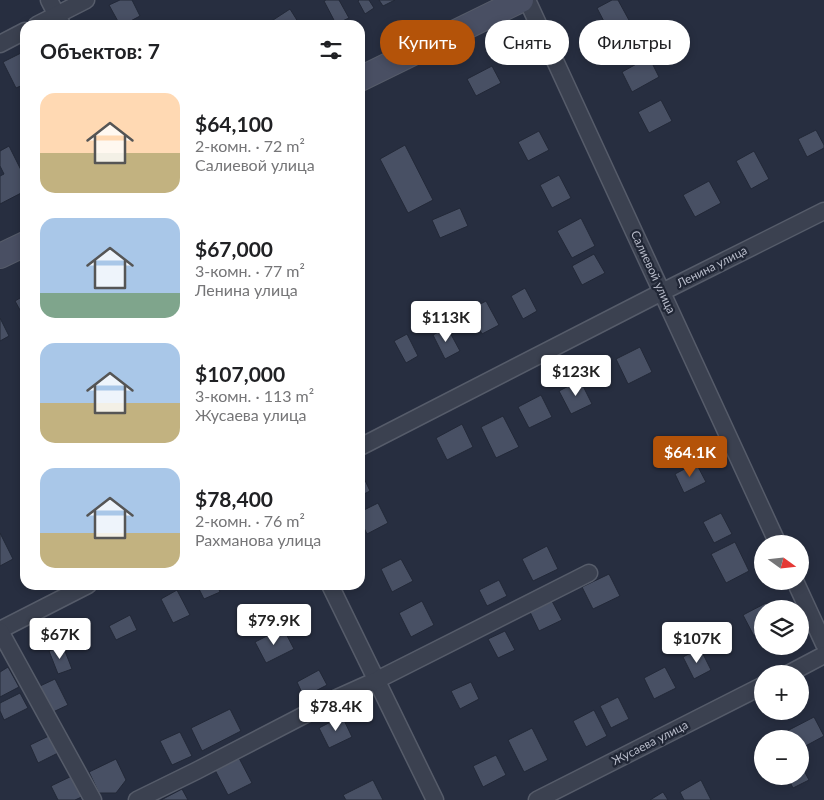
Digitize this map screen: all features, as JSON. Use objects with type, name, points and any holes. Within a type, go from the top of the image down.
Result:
[{"type":"street","points":[[49,0],[59,20],[86,0]]},
{"type":"street","points":[[365,77],[521,0]]},
{"type":"street","name":"Салиевой улица","points":[[527,0],[774,535]]},
{"type":"street","points":[[0,44],[20,34]]},
{"type":"street","name":"Ленина улица","points":[[365,444],[824,211]]},
{"type":"street","points":[[0,256],[20,246]]},
{"type":"street","points":[[137,800],[589,573]]},
{"type":"street","points":[[78,590],[0,630],[93,800]]},
{"type":"street","points":[[332,590],[435,800]]},
{"type":"street","points":[[799,590],[824,644]]},
{"type":"street","points":[[805,665],[824,655]]},
{"type":"street","name":"Жусаева улица","points":[[537,800],[754,690]]},
{"type":"building","points":[[120,0],[132,0],[140,16],[132,20],[117,20],[109,5]]},
{"type":"building","points":[[339,0],[349,18],[334,20],[324,1]]},
{"type":"building","points":[[359,0],[369,0],[374,8],[365,14]]},
{"type":"building","points":[[379,0],[395,0],[383,6]]},
{"type":"building","points":[[612,0],[618,0],[629,20],[603,20],[597,8]]},
{"type":"building","points":[[290,9],[297,20],[273,20]]},
{"type":"building","points":[[20,54],[20,86],[16,88],[3,62]]},
{"type":"building","points":[[635,65],[653,65],[659,77],[632,92],[622,72]]},
{"type":"building","points":[[492,66],[501,83],[476,96],[467,79]]},
{"type":"building","points":[[661,100],[672,121],[649,133],[638,112]]},
{"type":"building","points":[[816,130],[824,148],[807,157],[798,139]]},
{"type":"building","points":[[539,131],[549,150],[528,161],[518,142]]},
{"type":"building","points":[[405,145],[433,200],[408,213],[380,159]]},
{"type":"building","points":[[9,146],[20,168],[20,194],[0,204],[0,176],[4,174],[0,166],[0,151]]},
{"type":"building","points":[[754,151],[769,179],[751,189],[736,161]]},
{"type":"building","points":[[559,175],[571,198],[552,208],[540,185]]},
{"type":"building","points":[[709,181],[721,203],[695,217],[683,195]]},
{"type":"building","points":[[460,208],[468,226],[440,238],[432,220]]},
{"type":"building","points":[[581,218],[595,246],[572,258],[557,231]]},
{"type":"building","points":[[594,254],[605,273],[582,285],[572,266]]},
{"type":"building","points":[[525,288],[537,311],[523,319],[511,296]]},
{"type":"building","points":[[20,298],[20,310],[15,301]]},
{"type":"building","points":[[486,301],[499,325],[482,334],[469,310]]},
{"type":"building","points":[[0,318],[9,336],[0,341]]},
{"type":"building","points":[[447,327],[460,351],[445,359],[433,335]]},
{"type":"building","points":[[407,334],[418,356],[406,363],[394,341]]},
{"type":"building","points":[[640,347],[652,372],[628,384],[616,359]]},
{"type":"building","points":[[580,380],[592,404],[571,414],[559,391]]},
{"type":"building","points":[[541,395],[552,417],[529,428],[518,407]]},
{"type":"building","points":[[503,416],[519,447],[496,458],[481,427]]},
{"type":"building","points":[[462,424],[473,447],[447,460],[436,438]]},
{"type":"building","points":[[681,438],[690,457],[667,468],[657,450]]},
{"type":"building","points":[[696,463],[706,482],[684,493],[675,474]]},
{"type":"building","points":[[365,480],[370,491],[365,494]]},
{"type":"building","points":[[378,503],[388,523],[367,534],[365,530],[365,510]]},
{"type":"building","points":[[721,513],[732,534],[714,543],[703,522]]},
{"type":"building","points":[[0,533],[13,559],[0,566]]},
{"type":"building","points":[[735,542],[749,571],[726,583],[711,554]]},
{"type":"building","points":[[547,546],[558,569],[533,581],[522,559]]},
{"type":"building","points":[[401,559],[413,581],[392,592],[381,569]]},
{"type":"building","points":[[609,574],[620,596],[593,609],[582,587]]},
{"type":"building","points":[[499,580],[507,596],[487,606],[479,590]]},
{"type":"building","points":[[177,590],[190,615],[173,623],[161,599]]},
{"type":"building","points":[[200,590],[219,590],[220,592],[204,599]]},
{"type":"building","points":[[422,601],[434,625],[411,637],[399,613]]},
{"type":"building","points":[[552,601],[562,620],[539,631],[530,612]]},
{"type":"building","points":[[754,609],[754,636],[743,615]]},
{"type":"building","points":[[130,615],[137,630],[116,640],[109,626]]},
{"type":"building","points":[[283,628],[294,649],[266,663],[255,642]]},
{"type":"building","points":[[505,631],[515,650],[498,658],[488,639]]},
{"type":"building","points":[[63,646],[72,669],[58,674],[49,651]]},
{"type":"building","points":[[700,648],[711,670],[694,679],[683,657]]},
{"type":"building","points":[[8,667],[19,687],[0,697],[0,672]]},
{"type":"building","points":[[665,667],[676,688],[654,699],[644,678]]},
{"type":"building","points":[[319,670],[327,685],[304,697],[297,682]]},
{"type":"building","points":[[55,679],[68,705],[53,712],[40,686]]},
{"type":"building","points":[[471,682],[479,699],[460,709],[451,691]]},
{"type":"building","points":[[20,693],[28,708],[4,720],[0,711],[0,703]]},
{"type":"building","points":[[618,697],[629,719],[611,728],[600,706]]},
{"type":"building","points":[[230,709],[241,731],[202,751],[191,728]]},
{"type":"building","points":[[594,710],[607,736],[586,747],[573,721]]},
{"type":"building","points":[[342,716],[352,737],[329,748],[319,728]]},
{"type":"building","points":[[814,717],[824,736],[809,744],[809,730],[789,730]]},
{"type":"building","points":[[532,728],[548,760],[524,772],[508,740]]},
{"type":"building","points":[[180,732],[192,756],[172,765],[160,741]]},
{"type":"building","points":[[53,734],[62,751],[38,763],[30,745]]},
{"type":"building","points":[[496,755],[506,775],[483,787],[473,766]]},
{"type":"building","points":[[239,758],[252,783],[228,795],[215,770]]},
{"type":"building","points":[[116,759],[126,780],[116,793],[99,793],[89,772]]},
{"type":"building","points":[[76,774],[86,795],[75,800],[58,800],[51,786]]},
{"type":"building","points":[[373,780],[383,800],[346,800],[343,795]]},
{"type":"building","points":[[701,780],[711,800],[684,800],[680,792]]},
{"type":"building","points":[[182,789],[188,800],[161,800]]},
{"type":"building","points":[[663,792],[668,800],[650,800]]}]
